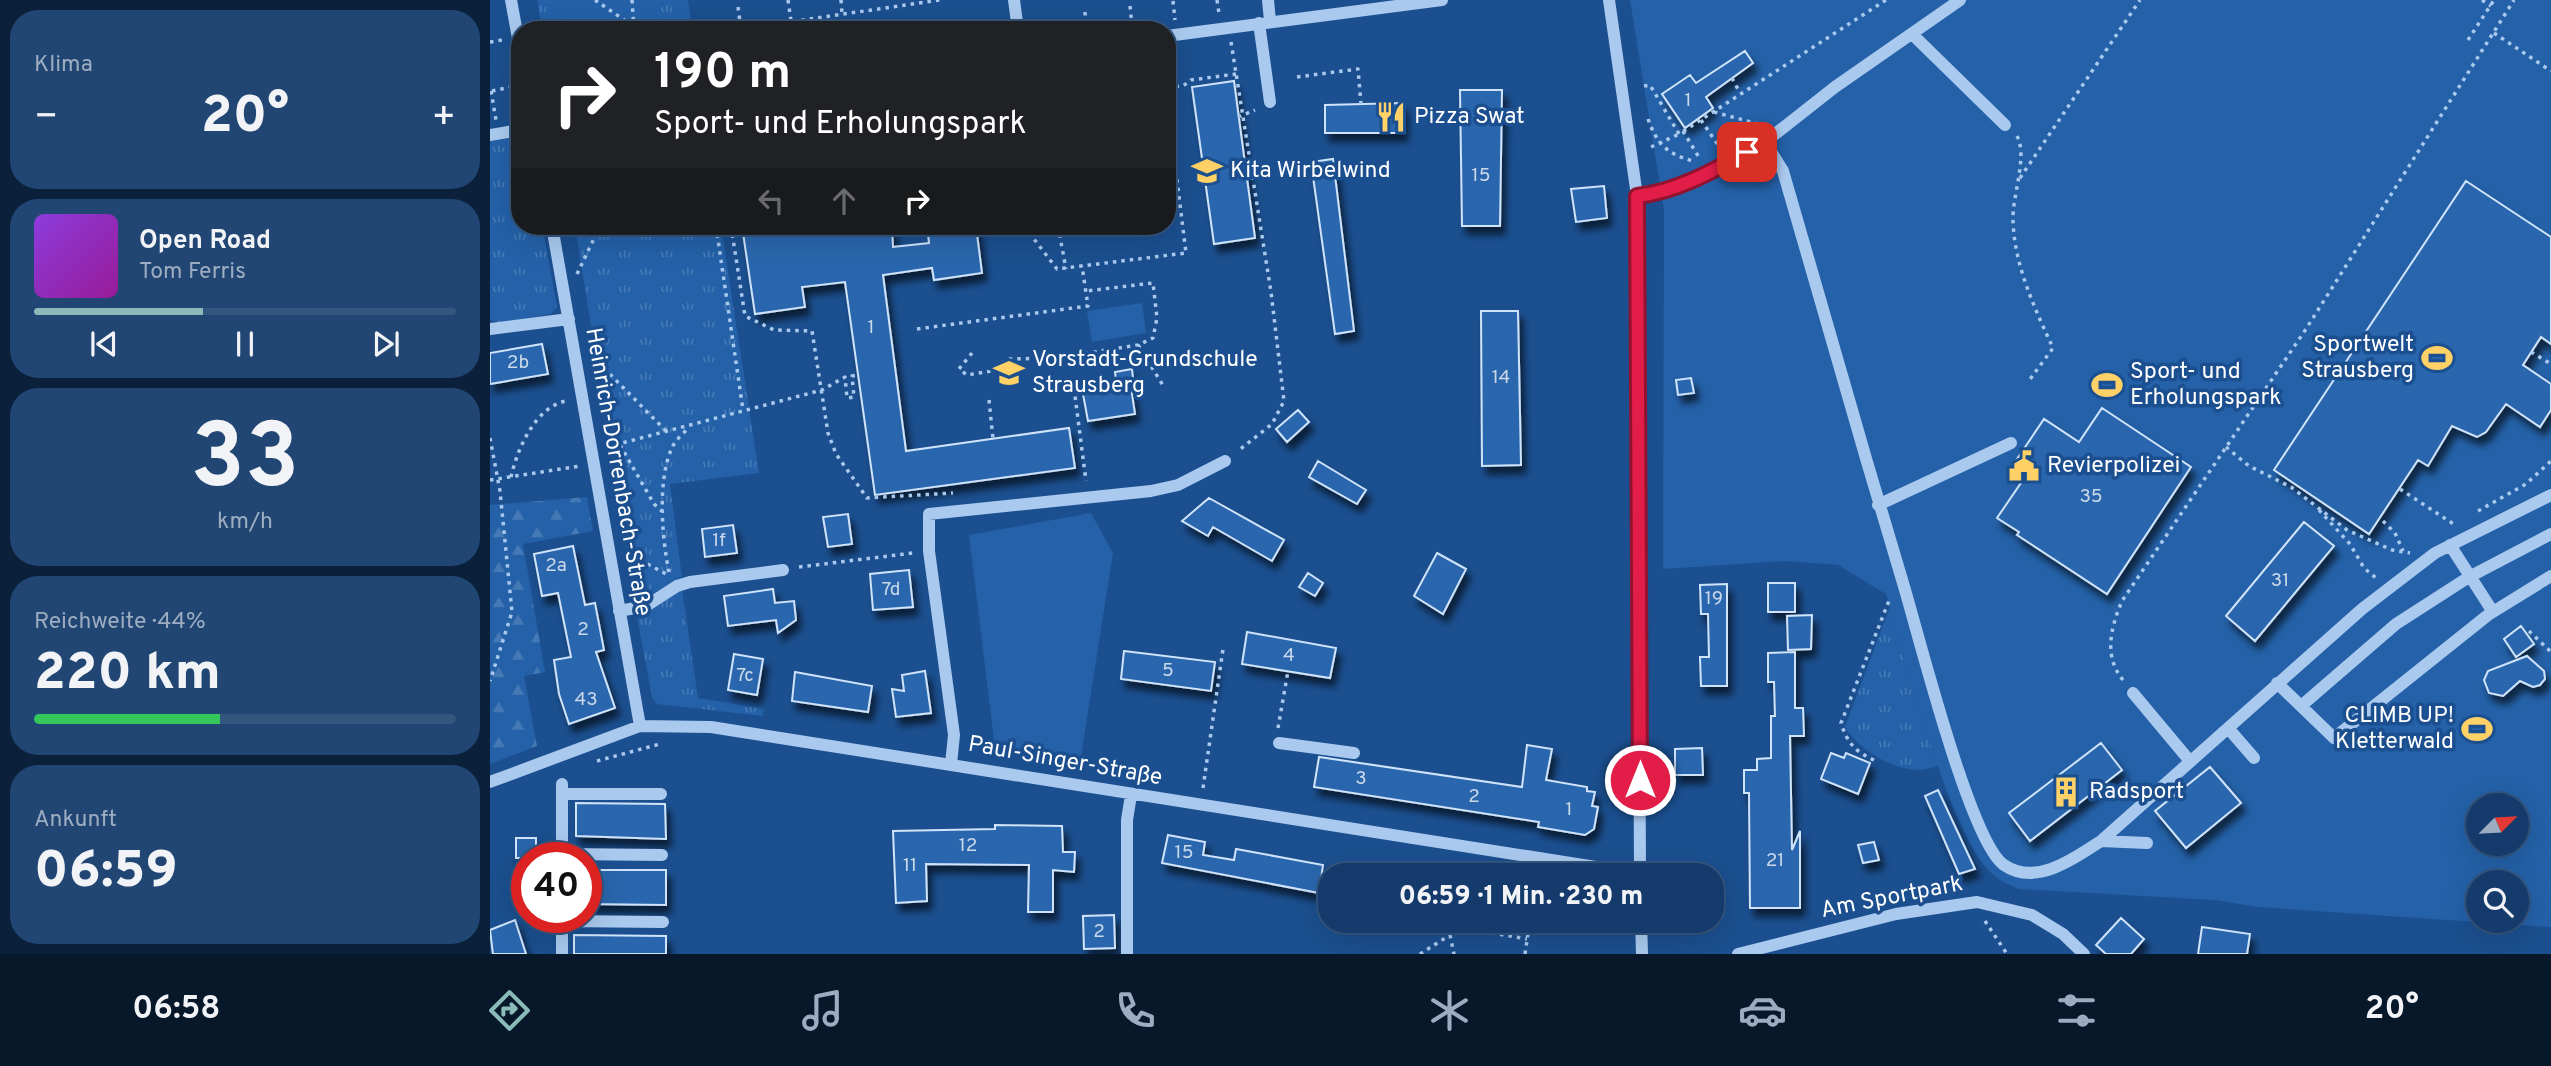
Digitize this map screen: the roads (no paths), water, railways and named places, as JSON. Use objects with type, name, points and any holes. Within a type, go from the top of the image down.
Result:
[{"type":"street","points":[[511,0],[515,21]]},
{"type":"street","points":[[1014,0],[1017,21]]},
{"type":"street","points":[[1268,0],[1264,22],[1269,102]]},
{"type":"street","points":[[1176,35],[1443,0]]},
{"type":"street","points":[[1609,0],[1637,196],[1640,863]]},
{"type":"street","points":[[1637,196],[1657,194],[1729,162],[1765,142],[1960,0]]},
{"type":"street","points":[[1912,34],[2005,125]]},
{"type":"street","points":[[493,129],[511,130]]},
{"type":"street","points":[[1765,142],[1783,171],[1878,505],[1958,769],[1980,830],[2003,865],[2017,870],[2057,868],[2101,841],[2277,683],[2389,588],[2466,533],[2551,495]]},
{"type":"street","name":"Heinrich-Dorrenbach-Straße","points":[[554,235],[640,726]]},
{"type":"street","points":[[490,329],[569,320]]},
{"type":"street","points":[[1878,505],[2011,443]]},
{"type":"street","points":[[951,764],[954,734],[929,551],[929,514],[1151,492],[1178,485],[1225,461]]},
{"type":"street","points":[[2301,706],[2396,624],[2469,577],[2551,534]]},
{"type":"street","points":[[2450,545],[2493,612]]},
{"type":"street","points":[[619,611],[646,606],[677,586],[690,582],[783,570]]},
{"type":"street","points":[[2277,683],[2334,738],[2493,612],[2551,576]]},
{"type":"street","points":[[2133,693],[2189,761]]},
{"type":"street","name":"Paul-Singer-Straße","points":[[490,782],[640,726],[711,727],[1569,863]]},
{"type":"street","points":[[2228,728],[2254,758]]},
{"type":"street","points":[[1278,741],[1354,753]]},
{"type":"street","points":[[562,842],[562,789],[661,794]]},
{"type":"street","points":[[1127,954],[1127,820],[1131,795]]},
{"type":"street","points":[[2101,841],[2147,843]]},
{"type":"street","points":[[602,856],[662,855]]},
{"type":"street","name":"Am Sportpark","points":[[1738,954],[1896,914],[1977,902],[2032,915],[2063,934],[2084,954]]},
{"type":"street","points":[[602,920],[663,922]]},
{"type":"street","points":[[562,933],[562,954]]},
{"type":"street","points":[[1641,933],[1642,954]]},
{"type":"place","name":"Pizza Swat","points":[[1391,117]]},
{"type":"place","name":"Kita Wirbelwind","points":[[1207,171]]},
{"type":"place","name":"Sportwelt Strausberg","points":[[2437,358]]},
{"type":"place","name":"Vorstadt-Grundschule Strausberg","points":[[1009,373]]},
{"type":"place","name":"Sport- und Erholungspark","points":[[2107,385]]},
{"type":"place","name":"Revierpolizei","points":[[2024,466]]},
{"type":"place","name":"CLIMB UP! Kletterwald","points":[[2477,729]]},
{"type":"place","name":"Radsport","points":[[2066,792]]}]
